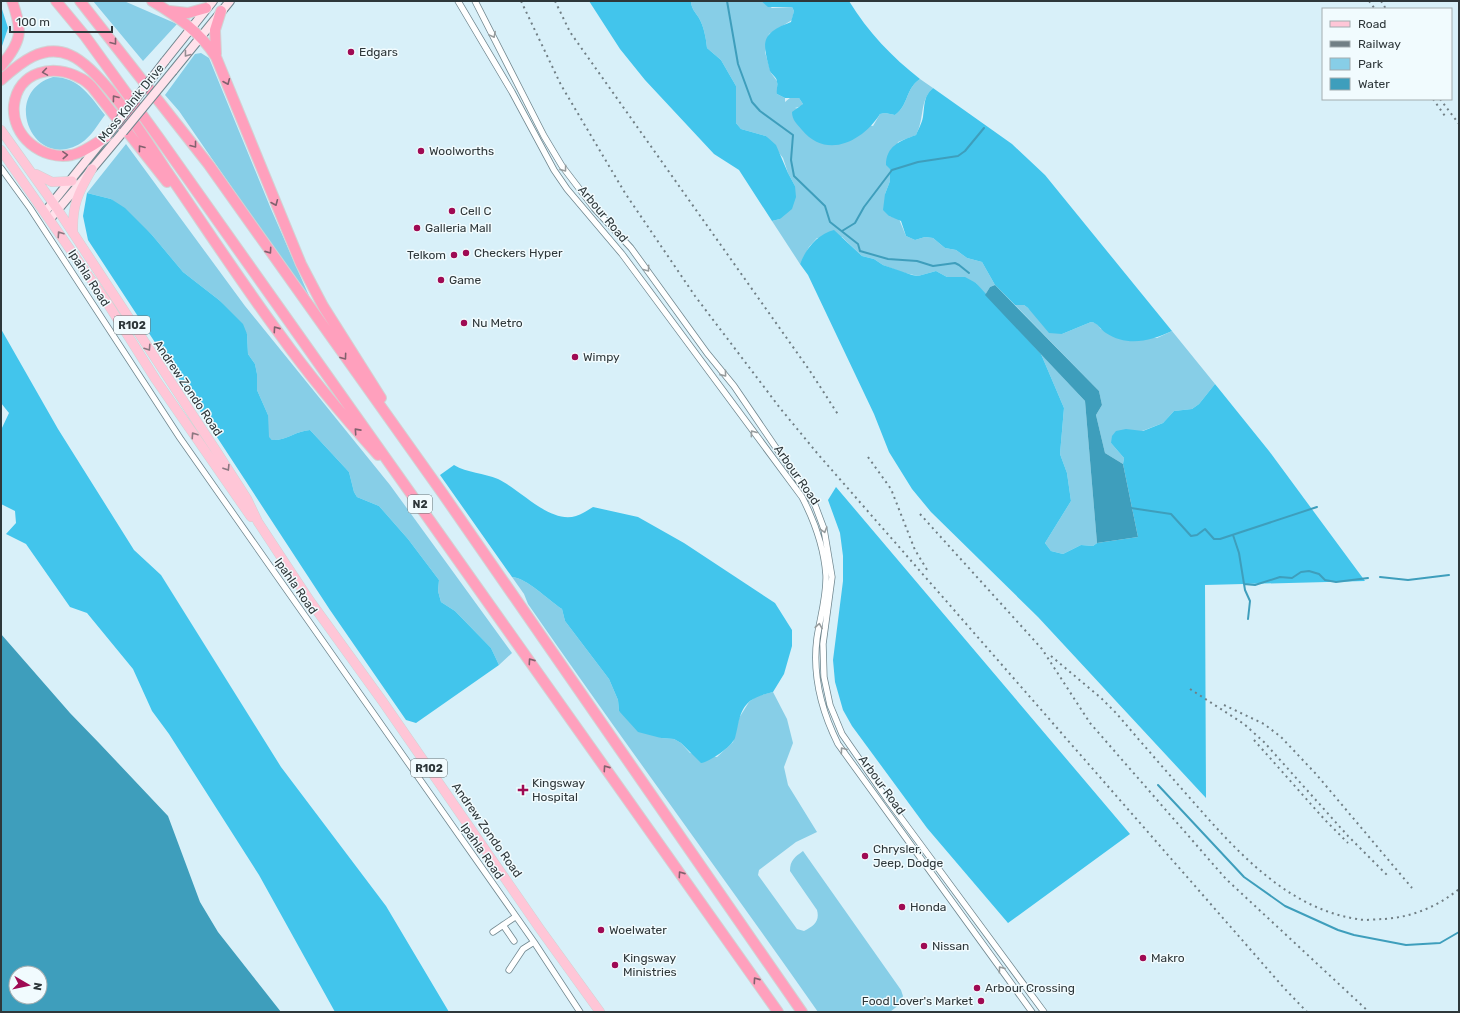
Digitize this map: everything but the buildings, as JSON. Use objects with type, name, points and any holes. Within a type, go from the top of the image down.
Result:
[{"type":"highway","points":[[1,66],[18,42],[20,32],[19,21],[12,1]]},
{"type":"highway","name":"N2","points":[[56,1],[85,36],[159,138],[411,491],[778,1012]]},
{"type":"highway","name":"N2","points":[[80,1],[209,165],[443,494],[802,1012]]},
{"type":"highway","points":[[152,1],[190,27],[216,57]]},
{"type":"highway","points":[[168,11],[188,12],[210,5]]},
{"type":"highway","points":[[221,11],[214,38],[216,57],[301,264],[323,306],[443,494]]},
{"type":"highway","points":[[1,80],[31,57],[41,53],[53,51],[68,54],[86,64],[131,120],[280,336],[338,410],[411,491]]},
{"type":"highway","points":[[107,136],[99,143],[72,155],[53,155],[37,149],[22,135],[17,122],[14,106],[20,88],[29,77],[40,72],[53,70],[80,78],[92,87],[233,268]]},
{"type":"main road","name":"Moss Kolnik Drive","points":[[48,216],[106,153],[230,1]]},
{"type":"main road","name":"Moss Kolnik Drive","points":[[107,136],[190,27],[210,5]]},
{"type":"main road","name":"Andrew Zondo Road","points":[[1,130],[56,206],[248,512],[258,522],[310,601],[392,714],[544,935],[600,1012]]},
{"type":"main road","name":"Moss Kolnik Drive","points":[[56,206],[99,143]]},
{"type":"main road","name":"Andrew Zondo Road","points":[[1,150],[211,452]]},
{"type":"main road","points":[[73,234],[75,204],[79,190],[92,169]]},
{"type":"main road","points":[[32,171],[52,182],[72,181]]},
{"type":"street","name":"Arbour Road","points":[[458,1],[567,189],[622,254],[802,498],[818,533],[826,577],[816,660],[820,695],[828,723],[838,744],[1032,1012]]},
{"type":"street","name":"Arbour Road","points":[[475,1],[544,136],[566,172],[594,208],[631,248],[734,386],[815,505],[824,529],[832,577],[824,644],[824,677],[830,705],[842,734],[887,799],[1044,1012]]},
{"type":"street","points":[[537,139],[544,136]]},
{"type":"street","name":"Ipahla Road","points":[[1,168],[30,208],[169,422],[197,459],[253,543],[534,942],[580,1012]]},
{"type":"street","points":[[197,459],[211,452]]},
{"type":"street","points":[[493,932],[515,917]]},
{"type":"street","points":[[503,925],[514,941]]},
{"type":"street","points":[[509,970],[523,949],[534,942]]},
{"type":"green space","points":[[93,1],[124,1],[177,24],[143,61]]},
{"type":"green space","points":[[691,1],[761,1],[772,8],[792,7],[794,11],[792,20],[769,34],[765,52],[771,73],[777,81],[777,94],[785,98],[785,102],[791,97],[799,98],[803,104],[802,106],[795,108],[873,126],[880,114],[885,113],[895,115],[903,107],[912,87],[920,79],[933,88],[926,98],[919,129],[916,135],[898,142],[890,169],[890,181],[885,194],[889,216],[899,219],[906,236],[915,240],[925,237],[933,238],[945,248],[956,250],[967,258],[982,262],[995,285],[990,287],[985,295],[976,283],[947,277],[936,271],[918,276],[901,272],[883,265],[874,259],[862,256],[842,237],[817,238],[809,247],[800,264],[772,221],[780,219],[795,186],[788,173],[783,158],[766,136],[741,129],[736,123],[736,86],[721,60],[707,48],[702,25],[692,8]]},
{"type":"green space","points":[[201,53],[209,58],[271,209],[313,305],[179,111],[165,95],[195,54]]},
{"type":"green space","points":[[53,77],[70,80],[77,84],[89,95],[105,115],[85,140],[64,149],[49,148],[37,140],[29,127],[26,113],[28,98],[37,86]]},
{"type":"green space","points":[[126,144],[245,306],[390,485],[512,653],[499,665],[491,648],[455,611],[441,602],[438,591],[439,580],[408,539],[379,506],[357,497],[354,492],[349,472],[310,430],[277,440],[272,440],[268,437],[268,415],[257,390],[257,374],[255,364],[248,354],[247,334],[219,300],[183,272],[152,235],[111,199],[87,193]]},
{"type":"green space","points":[[1015,305],[1024,305],[1062,334],[1091,322],[1096,323],[1101,329],[1157,338],[1172,331],[1215,384],[1199,404],[1192,409],[1174,411],[1163,423],[1111,443],[1124,458],[1123,464],[1105,453],[1096,415],[1102,405],[1099,391]]},
{"type":"green space","points":[[1041,354],[1085,401],[1097,543],[1093,546],[1081,545],[1063,554],[1051,551],[1045,543],[1071,501],[1067,473],[1060,454],[1064,408]]},
{"type":"green space","points":[[512,577],[518,578],[531,585],[562,609],[565,621],[609,679],[618,700],[619,711],[661,738],[674,739],[681,743],[690,753],[717,757],[733,742],[739,718],[749,702],[757,696],[773,692],[787,719],[793,743],[784,767],[788,785],[817,832],[796,842],[759,870],[758,875],[797,929],[804,931],[808,929],[817,920],[817,910],[790,871],[792,861],[803,851],[901,990],[903,996],[900,1004],[890,1012],[818,1012],[528,604],[524,594]]},
{"type":"shaded area","points":[[589,1],[691,1],[692,8],[702,25],[707,48],[721,60],[736,86],[736,123],[741,129],[766,136],[776,145],[795,186],[796,197],[792,209],[780,219],[772,221],[739,170],[714,154],[645,80],[620,49]]},
{"type":"shaded area","points":[[761,1],[849,1],[872,34],[900,62],[920,79],[912,87],[903,107],[895,115],[885,113],[880,114],[873,124],[864,132],[854,139],[844,143],[833,145],[822,144],[812,139],[795,122],[793,117],[792,112],[803,104],[799,98],[785,98],[777,94],[777,80],[770,71],[765,46],[768,35],[781,26],[791,22],[794,11],[792,7],[768,7]]},
{"type":"shaded area","points":[[1,6],[8,28],[1,49]]},
{"type":"shaded area","points":[[933,88],[1012,144],[1045,175],[1172,331],[1147,340],[1122,340],[1106,333],[1091,322],[1062,334],[1049,333],[1028,308],[1024,305],[1015,305],[995,285],[982,262],[967,258],[956,250],[945,248],[933,238],[925,237],[915,240],[906,236],[901,221],[889,216],[883,210],[885,194],[890,181],[890,169],[886,165],[888,153],[899,142],[916,135],[921,124],[926,98]]},
{"type":"shaded area","points":[[87,193],[111,199],[125,208],[152,235],[183,272],[219,300],[243,324],[247,334],[248,354],[255,364],[257,374],[257,390],[268,415],[269,437],[272,440],[277,440],[310,430],[349,472],[354,492],[357,497],[379,506],[408,539],[439,580],[438,591],[441,602],[455,611],[491,648],[499,665],[416,723],[406,720],[330,610],[88,240],[83,216]]},
{"type":"shaded area","points":[[834,230],[862,256],[874,259],[883,265],[912,275],[918,276],[936,271],[947,277],[965,277],[976,283],[1041,354],[1064,408],[1060,454],[1067,473],[1071,501],[1045,543],[1051,551],[1063,554],[1081,545],[1093,546],[1097,543],[1138,537],[1123,464],[1124,458],[1111,443],[1112,436],[1116,431],[1126,429],[1143,431],[1163,423],[1174,411],[1192,409],[1199,404],[1215,384],[1269,451],[1365,581],[1205,585],[1206,798],[1038,617],[931,512],[912,489],[889,452],[874,414],[808,275],[800,264],[813,242],[828,232]]},
{"type":"shaded area","points":[[1,329],[58,429],[134,550],[161,575],[281,767],[386,906],[449,1012],[335,1012],[259,875],[169,734],[152,711],[133,669],[87,613],[70,607],[26,544],[6,534],[16,523],[15,511],[1,504],[1,430],[9,413],[1,403]]},
{"type":"shaded area","points":[[454,465],[464,470],[498,479],[536,505],[556,515],[566,517],[576,516],[593,507],[638,517],[684,543],[775,603],[792,630],[792,646],[784,674],[773,692],[755,698],[746,705],[741,714],[735,738],[730,745],[715,757],[701,763],[681,743],[674,739],[661,738],[638,732],[619,711],[618,700],[609,679],[565,621],[562,609],[531,585],[518,578],[512,577],[440,475]]},
{"type":"shaded area","points":[[836,487],[1130,834],[1008,923],[927,828],[852,726],[843,710],[835,682],[833,660],[843,581],[843,556],[840,533],[828,500]]},
{"type":"water","points":[[995,285],[1099,391],[1102,405],[1096,415],[1105,453],[1123,464],[1138,537],[1097,543],[1085,401],[985,295],[990,287]]},
{"type":"water","points":[[1,634],[70,713],[168,816],[200,902],[218,932],[281,1012],[1,1012]]},
{"type":"waterway","points":[[727,1],[738,64],[752,102],[760,111],[793,135],[791,160],[794,176],[825,206],[830,222],[858,244],[860,251],[888,259],[917,261],[933,266],[955,263],[969,273]]},
{"type":"waterway","points":[[842,231],[855,223],[864,207],[892,170],[918,162],[958,156],[965,151],[984,128]]},
{"type":"waterway","points":[[1131,508],[1171,514],[1191,536],[1197,535],[1205,529],[1214,539],[1220,539],[1317,507]]},
{"type":"waterway","points":[[1233,535],[1239,553],[1245,590],[1250,601],[1248,619]]},
{"type":"waterway","points":[[1244,584],[1255,585],[1280,577],[1292,578],[1301,572],[1309,571],[1319,574],[1325,580],[1336,582],[1368,578]]},
{"type":"waterway","points":[[1380,577],[1408,580],[1449,575]]},
{"type":"waterway","points":[[1158,785],[1244,877],[1285,906],[1338,930],[1354,935],[1406,945],[1440,943],[1459,932]]},
{"type":"railway","points":[[521,1],[561,85],[625,193],[695,296],[780,408],[817,453],[1284,988],[1307,1012]]},
{"type":"railway","points":[[555,1],[570,32],[810,371],[839,416]]},
{"type":"railway","points":[[1369,1],[1374,8]]},
{"type":"railway","points":[[1381,1],[1385,8]]},
{"type":"railway","points":[[1434,100],[1445,116]]},
{"type":"railway","points":[[1441,100],[1459,124]]},
{"type":"railway","points":[[868,457],[891,489],[915,550],[929,573]]},
{"type":"railway","points":[[920,514],[1042,649],[1090,723],[1226,879],[1369,1012]]},
{"type":"railway","points":[[1051,656],[1101,698],[1117,714],[1235,848],[1271,880],[1311,905],[1333,913],[1357,919],[1367,920],[1394,918],[1433,906],[1459,889]]},
{"type":"railway","points":[[1190,689],[1244,724],[1264,742],[1348,836],[1388,876]]},
{"type":"railway","points":[[1224,705],[1264,724],[1281,737],[1316,774],[1412,888]]},
{"type":"railway","points":[[1254,740],[1325,820],[1348,843]]},
{"type":"place","name":"Edgars","points":[[351,52]]},
{"type":"place","name":"Woolworths","points":[[421,151]]},
{"type":"place","name":"Cell C","points":[[452,211]]},
{"type":"place","name":"Galleria Mall","points":[[417,228]]},
{"type":"place","name":"Checkers Hyper","points":[[466,253]]},
{"type":"place","name":"Telkom","points":[[454,255]]},
{"type":"place","name":"Game","points":[[441,280]]},
{"type":"place","name":"Nu Metro","points":[[464,323]]},
{"type":"place","name":"Wimpy","points":[[575,357]]},
{"type":"place","name":"Kingsway Hospital","points":[[523,790]]},
{"type":"place","name":"Chrysler, Jeep, Dodge","points":[[865,856]]},
{"type":"place","name":"Honda","points":[[902,907]]},
{"type":"place","name":"Woelwater","points":[[601,930]]},
{"type":"place","name":"Nissan","points":[[924,946]]},
{"type":"place","name":"Makro","points":[[1143,958]]},
{"type":"place","name":"Kingsway Ministries","points":[[615,965]]},
{"type":"place","name":"Arbour Crossing","points":[[977,988]]},
{"type":"place","name":"Food Lover's Market","points":[[981,1001]]}]
